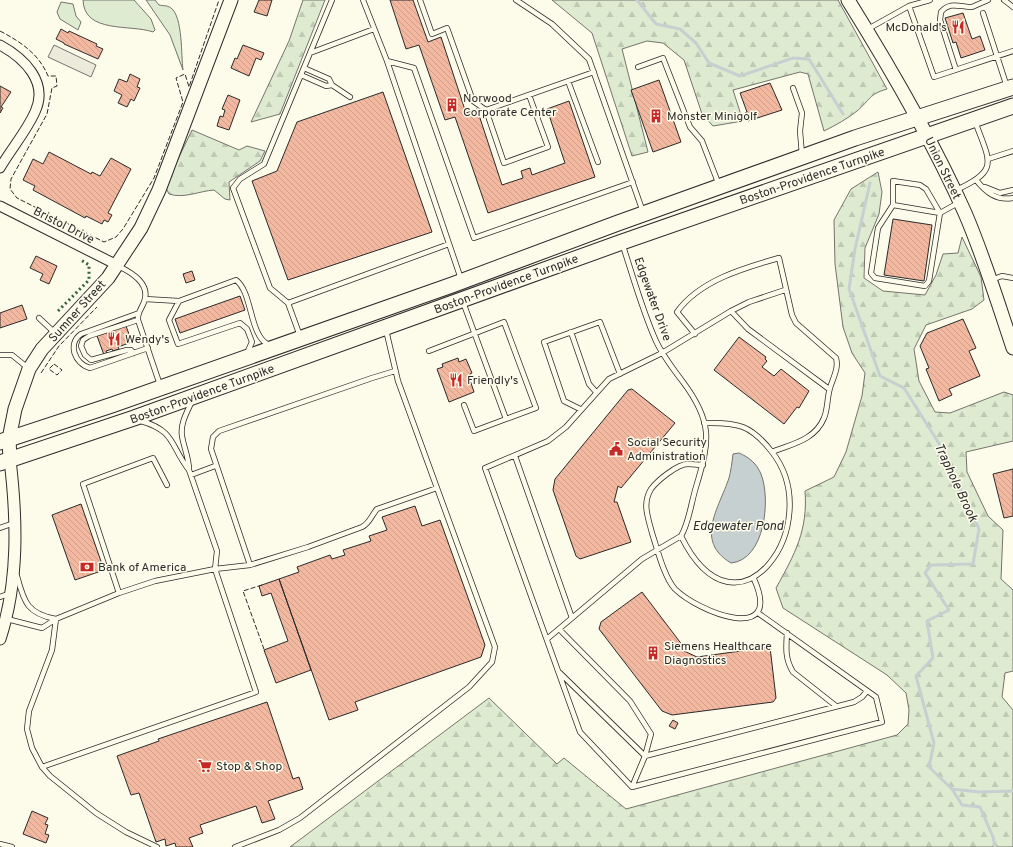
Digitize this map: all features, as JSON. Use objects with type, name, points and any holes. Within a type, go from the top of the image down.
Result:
[{"type":"main road","name":"Sumner Street","points":[[5,461],[5,441],[29,369],[42,349],[96,292],[117,265],[141,228],[159,190],[231,0]]},
{"type":"main road","name":"Union Street","points":[[848,0],[905,93],[957,197],[1013,348]]},
{"type":"main road","name":"Boston-Providence Turnpike","points":[[5,441],[112,405],[462,281],[802,157],[917,117],[1010,87]]},
{"type":"main road","name":"Boston-Providence Turnpike","points":[[5,461],[194,397],[622,242],[1013,106]]},
{"type":"street","points":[[0,45],[18,56],[27,64],[35,79],[38,97],[34,114],[0,168]]},
{"type":"street","name":"Bristol Drive","points":[[0,206],[117,265]]},
{"type":"street","name":"Sumner Street","points":[[2,629],[12,593],[15,501],[5,461]]},
{"type":"lane","points":[[301,338],[288,303],[270,288],[233,188],[240,179],[264,164],[332,0]]},
{"type":"lane","points":[[364,0],[387,61],[462,281]]},
{"type":"lane","points":[[420,0],[432,34],[447,28],[473,101],[486,110],[504,163],[548,147],[529,95]]},
{"type":"lane","points":[[516,0],[552,24],[589,59],[643,214]]},
{"type":"lane","points":[[867,30],[909,6],[930,0]]},
{"type":"lane","points":[[960,4],[964,0]]},
{"type":"lane","points":[[956,70],[940,12],[947,7],[960,4],[972,7],[988,0]]},
{"type":"lane","points":[[1004,0],[1013,8]]},
{"type":"lane","points":[[1011,0],[1013,8]]},
{"type":"lane","points":[[909,6],[934,77],[1013,52]]},
{"type":"lane","points":[[983,13],[997,57],[1010,87]]},
{"type":"lane","points":[[310,53],[374,29]]},
{"type":"lane","points":[[638,66],[663,58],[690,127],[702,141],[719,187]]},
{"type":"lane","points":[[387,61],[414,68],[474,238],[633,182]]},
{"type":"lane","points":[[304,68],[329,80],[332,85],[350,97]]},
{"type":"lane","points":[[486,110],[594,72]]},
{"type":"lane","points":[[300,75],[326,86],[332,85]]},
{"type":"lane","points":[[568,81],[598,162]]},
{"type":"lane","points":[[793,88],[802,113],[800,130],[802,157]]},
{"type":"lane","points":[[940,213],[926,189],[920,185],[892,181],[893,206],[878,228],[871,272],[875,278],[925,286],[930,281],[940,213],[987,169],[988,159],[975,119]]},
{"type":"lane","points":[[988,159],[1013,151]]},
{"type":"lane","points":[[976,180],[985,188],[996,192],[1013,190]]},
{"type":"lane","points":[[976,180],[991,196],[1001,199],[1013,198]]},
{"type":"lane","points":[[893,206],[940,213]]},
{"type":"lane","name":"Edgewater Drive","points":[[622,242],[656,341],[662,353],[695,398],[703,414],[707,444],[703,465],[689,510],[686,527],[681,536]]},
{"type":"lane","points":[[288,303],[449,244]]},
{"type":"lane","points":[[695,334],[676,312],[682,305],[715,281],[746,267],[779,258],[792,315],[796,323],[836,358],[838,365],[830,389],[825,417],[817,430],[810,437],[772,452]]},
{"type":"lane","points":[[117,265],[140,280],[145,299],[139,313],[138,320],[161,387]]},
{"type":"lane","points":[[989,280],[1002,276],[1013,278]]},
{"type":"lane","points":[[145,299],[178,301],[233,281],[238,281],[243,289],[261,338],[267,344],[277,346]]},
{"type":"lane","points":[[632,787],[580,732],[485,468],[548,441],[566,427],[580,409],[609,379],[662,353],[730,311],[749,302],[786,290]]},
{"type":"lane","points":[[462,300],[506,419]]},
{"type":"lane","points":[[178,301],[169,320],[178,344],[234,323],[241,323],[247,329],[252,342],[250,349],[240,360]]},
{"type":"lane","points":[[730,311],[748,329],[830,389]]},
{"type":"lane","points":[[139,313],[84,332],[76,338],[74,345],[80,362],[90,368],[148,348]]},
{"type":"lane","points":[[39,318],[56,334]]},
{"type":"lane","points":[[134,353],[131,350],[126,350],[91,360],[85,355],[81,346],[83,340],[89,336],[138,320]]},
{"type":"lane","points":[[429,351],[504,322],[536,408],[474,431],[464,405]]},
{"type":"lane","points":[[580,409],[564,401],[544,342],[600,322],[620,374]]},
{"type":"lane","points":[[235,847],[279,830],[300,818],[468,687],[492,662],[495,647],[396,371],[385,328]]},
{"type":"lane","points":[[571,332],[589,384],[596,392]]},
{"type":"lane","points":[[0,355],[12,354],[29,369]]},
{"type":"lane","points":[[250,565],[215,466],[211,449],[213,437],[219,431],[396,371]]},
{"type":"lane","points":[[189,470],[189,462],[182,436],[182,424],[194,397]]},
{"type":"lane","points":[[42,767],[256,692],[215,569],[217,551],[189,470],[167,434],[153,424],[134,418]]},
{"type":"lane","points":[[547,639],[657,549],[681,536],[693,558],[704,570],[726,581],[741,583],[754,579],[767,566],[779,550],[783,541],[789,515],[790,497],[782,468],[772,452],[760,438],[739,425],[727,422],[704,423]]},
{"type":"lane","points":[[515,456],[572,618]]},
{"type":"lane","points":[[119,593],[83,484],[153,458],[167,484]]},
{"type":"lane","points":[[703,465],[686,464],[673,470],[655,483],[649,493],[645,506],[657,549],[674,588],[685,598],[706,609],[728,617],[746,618],[758,613],[761,598],[754,579]]},
{"type":"lane","points":[[191,475],[215,466]]},
{"type":"lane","points":[[2,629],[42,628],[56,619],[119,593],[155,581],[215,569],[250,565],[308,547],[369,524],[377,509],[437,488]]},
{"type":"lane","points":[[0,528],[14,523]]},
{"type":"lane","points":[[13,565],[20,590],[30,610],[36,614],[56,619]]},
{"type":"lane","points":[[0,597],[12,593]]},
{"type":"lane","points":[[632,787],[882,722],[876,698],[758,613]]},
{"type":"lane","points":[[56,619],[52,650],[29,712],[27,729],[32,748],[42,767],[50,776],[96,813],[126,832],[157,847]]},
{"type":"lane","points":[[559,629],[630,701],[651,734],[645,756],[632,787]]},
{"type":"lane","points":[[787,634],[785,652],[793,672],[836,706]]},
{"type":"lane","points":[[559,672],[645,756]]},
{"type":"lane","points":[[645,756],[854,702],[862,697],[867,691]]},
{"type":"lane","points":[[0,844],[12,847]]},
{"type":"green space","points":[[83,0],[134,0],[151,19],[155,30],[153,32],[110,26],[100,23],[91,18],[85,11]]},
{"type":"green space","points":[[146,0],[155,0],[159,5],[170,7],[175,13],[180,28],[183,70],[170,35]]},
{"type":"green space","points":[[303,0],[325,0],[280,114],[251,122],[289,41]]},
{"type":"green space","points":[[552,0],[838,0],[887,89],[873,95],[853,114],[824,131],[808,74],[800,72],[733,90],[743,121],[713,126],[702,114],[684,60],[663,43],[647,41],[622,49],[648,152],[632,156],[592,33]]},
{"type":"green space","points":[[61,2],[73,4],[76,16],[81,22],[78,30],[60,19],[57,12]]},
{"type":"green space","points":[[192,130],[239,150],[247,146],[265,151],[260,161],[229,182],[230,200],[225,199],[214,190],[180,196],[169,194],[165,186]]},
{"type":"green space","points":[[878,172],[882,192],[879,214],[865,248],[864,278],[883,291],[925,295],[936,275],[943,254],[958,253],[962,237],[981,277],[984,300],[972,309],[926,325],[914,349],[919,381],[935,412],[950,413],[1004,392],[1013,395],[1013,441],[966,452],[967,472],[988,516],[1003,530],[1001,579],[1013,590],[1013,671],[1005,673],[1002,697],[1013,710],[1013,847],[290,847],[489,698],[557,764],[564,758],[626,809],[897,735],[908,724],[909,710],[906,693],[887,675],[783,608],[776,588],[799,541],[804,518],[805,491],[834,477],[846,452],[862,396],[865,373],[852,353],[843,327],[835,264],[834,220],[851,189]]},
{"type":"shaded area","points":[[54,45],[96,65],[91,77],[48,57]]},
{"type":"water","name":"Edgewater Pond","points":[[739,453],[752,461],[761,474],[764,485],[765,512],[758,540],[751,551],[742,559],[731,563],[720,554],[714,545],[711,534],[715,512],[729,478],[733,454]]},
{"type":"building","points":[[259,0],[272,0],[267,16],[254,12]]},
{"type":"building","name":"Norwood Corporate Center","points":[[390,0],[413,0],[428,42],[441,37],[466,113],[477,109],[502,185],[523,178],[521,171],[530,168],[532,175],[565,163],[547,109],[569,101],[595,177],[488,213],[455,117],[445,120],[419,45],[406,49]]},
{"type":"building","name":"McDonald's","points":[[963,13],[972,39],[980,36],[985,50],[961,58],[956,42],[953,43],[945,18]]},
{"type":"building","points":[[61,29],[68,33],[69,31],[97,44],[96,46],[103,49],[98,59],[56,39]]},
{"type":"building","points":[[243,45],[264,53],[261,60],[256,58],[249,76],[231,68]]},
{"type":"building","points":[[130,74],[140,79],[137,87],[140,88],[134,101],[131,99],[127,107],[118,103],[122,95],[114,91],[119,79],[127,82]]},
{"type":"building","name":"Monster Minigolf","points":[[659,80],[681,142],[653,152],[631,90]]},
{"type":"building","points":[[770,83],[782,110],[748,121],[745,113],[747,112],[740,93]]},
{"type":"building","points":[[0,86],[11,92],[1,107],[3,108],[0,113]]},
{"type":"building","points":[[383,92],[432,232],[288,280],[252,181],[277,171],[297,122]]},
{"type":"building","points":[[228,95],[240,100],[229,130],[217,126],[220,116],[223,117],[225,110],[222,109]]},
{"type":"building","points":[[49,152],[91,174],[92,172],[100,176],[111,158],[131,169],[108,213],[112,215],[108,222],[104,220],[102,224],[86,216],[85,218],[33,190],[35,186],[23,180],[33,159],[43,164]]},
{"type":"building","points":[[893,219],[932,225],[924,281],[884,275]]},
{"type":"building","points":[[36,256],[57,266],[49,284],[40,280],[43,274],[30,268]]},
{"type":"building","points":[[192,271],[195,280],[186,283],[183,274]]},
{"type":"building","points":[[240,296],[245,310],[180,333],[175,319]]},
{"type":"building","points":[[22,305],[27,319],[0,328],[0,313]]},
{"type":"building","points":[[963,319],[976,348],[969,351],[980,376],[949,389],[952,395],[939,401],[926,369],[929,368],[920,346],[927,333]]},
{"type":"building","name":"Wendy's","points":[[126,326],[132,342],[118,347],[119,349],[106,351],[107,353],[104,355],[97,336]]},
{"type":"building","points":[[739,337],[766,357],[765,359],[767,361],[762,367],[774,376],[781,369],[809,391],[799,408],[797,407],[784,424],[714,370]]},
{"type":"building","name":"Friendly's","points":[[458,358],[459,362],[466,359],[472,373],[470,374],[472,379],[470,380],[474,392],[449,402],[437,369],[443,367],[442,364]]},
{"type":"building","name":"Social Security Administration","points":[[632,389],[675,423],[621,488],[618,486],[614,502],[617,502],[631,542],[580,559],[576,556],[553,490],[555,479],[628,390]]},
{"type":"building","points":[[1013,469],[1013,516],[1004,518],[993,474]]},
{"type":"building","points":[[81,504],[104,570],[75,580],[52,515]]},
{"type":"building","points":[[415,506],[422,526],[440,520],[485,645],[481,657],[355,702],[358,710],[329,720],[279,579],[299,572],[297,567],[330,555],[332,559],[345,555],[343,550],[371,541],[369,536],[387,530],[382,517]]},
{"type":"building","points":[[279,579],[311,670],[276,683],[264,650],[288,641],[271,593],[262,596],[259,586]]},
{"type":"building","name":"Siemens Healthcare Diagnostics","points":[[642,592],[686,650],[684,651],[697,657],[770,647],[776,698],[773,702],[672,715],[662,711],[599,629],[601,622]]},
{"type":"building","name":"Stop & Shop","points":[[267,702],[293,779],[299,777],[303,789],[268,801],[275,819],[262,823],[256,806],[200,825],[203,833],[189,838],[193,847],[176,847],[175,843],[166,846],[165,839],[156,842],[139,793],[131,795],[117,756],[159,741],[158,739]]},
{"type":"building","points":[[673,720],[678,723],[675,729],[669,726]]},
{"type":"building","points":[[32,811],[48,818],[45,824],[48,825],[45,834],[49,835],[46,843],[23,834]]},
{"type":"waterway","name":"Traphole Brook","points":[[637,0],[656,24],[680,29],[696,43],[709,63],[740,76],[793,58],[809,59],[843,114]]},
{"type":"waterway","name":"Traphole Brook","points":[[870,183],[855,249],[849,289],[880,376],[904,388],[940,445],[979,529],[973,564],[931,565],[925,573],[949,610],[927,621],[933,658],[916,676],[934,743],[929,767],[952,789],[979,792],[1013,791]]},
{"type":"waterway","points":[[952,789],[962,805],[980,807],[993,837],[995,847]]},
{"type":"hedge","points":[[58,311],[89,280],[89,265],[81,260]]},
{"type":"fence","points":[[0,31],[28,49],[40,61],[48,76],[56,76],[57,86],[52,88],[47,114],[11,179],[10,189],[17,198],[104,242],[116,237],[123,229],[154,178],[183,102],[176,78],[185,74],[189,87],[219,0]]},
{"type":"fence","points":[[41,373],[59,346],[97,307]]},
{"type":"fence","points":[[54,364],[62,370],[57,375],[49,369],[54,364]]},
{"type":"fence","points":[[262,585],[243,591],[265,652]]},
{"type":"place","name":"McDonald's","points":[[958,27]]},
{"type":"place","name":"Norwood Corporate Center","points":[[452,105]]},
{"type":"place","name":"Monster Minigolf","points":[[656,116]]},
{"type":"place","name":"Wendy's","points":[[114,339]]},
{"type":"place","name":"Friendly's","points":[[456,380]]},
{"type":"place","name":"Social Security Administration","points":[[616,449]]},
{"type":"place","name":"Bank of America","points":[[87,567]]},
{"type":"place","name":"Siemens Healthcare Diagnostics","points":[[653,653]]},
{"type":"place","name":"Stop & Shop","points":[[205,766]]}]
